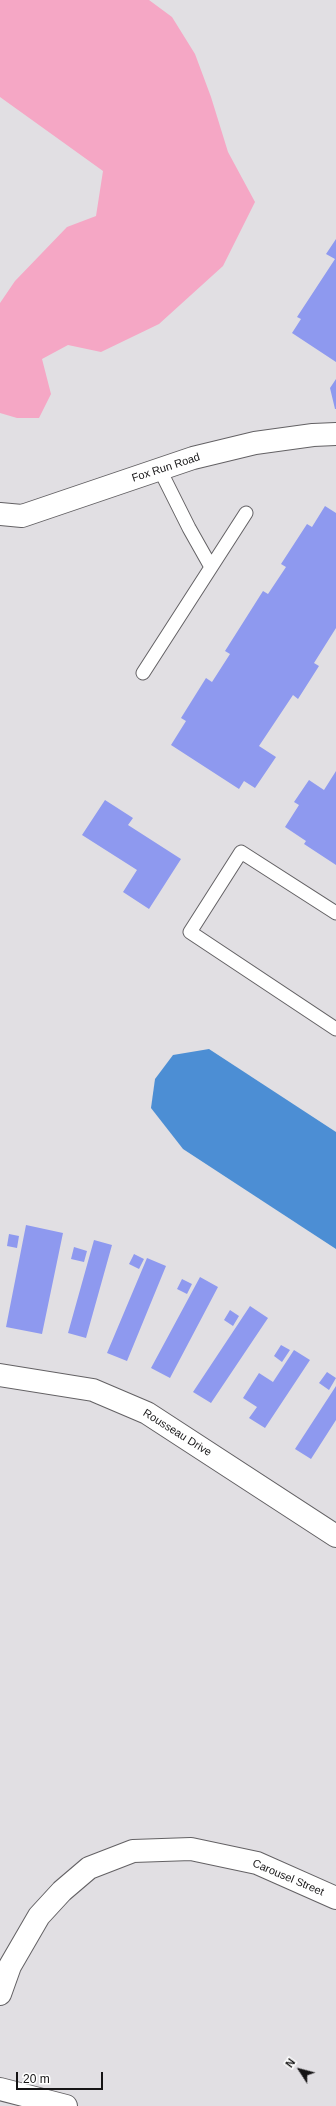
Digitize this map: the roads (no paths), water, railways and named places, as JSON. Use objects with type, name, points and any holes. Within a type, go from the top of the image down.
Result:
[{"type":"street","name":"Fox Run Road","points":[[0,514],[22,516],[194,458],[255,443],[312,435],[336,434]]},
{"type":"street","name":"Rousseau Drive","points":[[0,1375],[93,1390],[147,1413],[336,1536]]},
{"type":"street","name":"Carousel Street","points":[[0,1994],[10,1966],[39,1916],[62,1891],[89,1868],[132,1851],[191,1849],[257,1863],[336,1898]]},
{"type":"street","points":[[0,2089],[66,2106]]},
{"type":"lane","points":[[160,470],[189,528],[211,567]]},
{"type":"lane","points":[[143,672],[246,513]]},
{"type":"lane","points":[[336,912],[241,852],[190,932],[336,1029]]},
{"type":"water","points":[[209,1049],[336,1132],[336,1249],[183,1149],[151,1108],[155,1079],[173,1055]]}]
